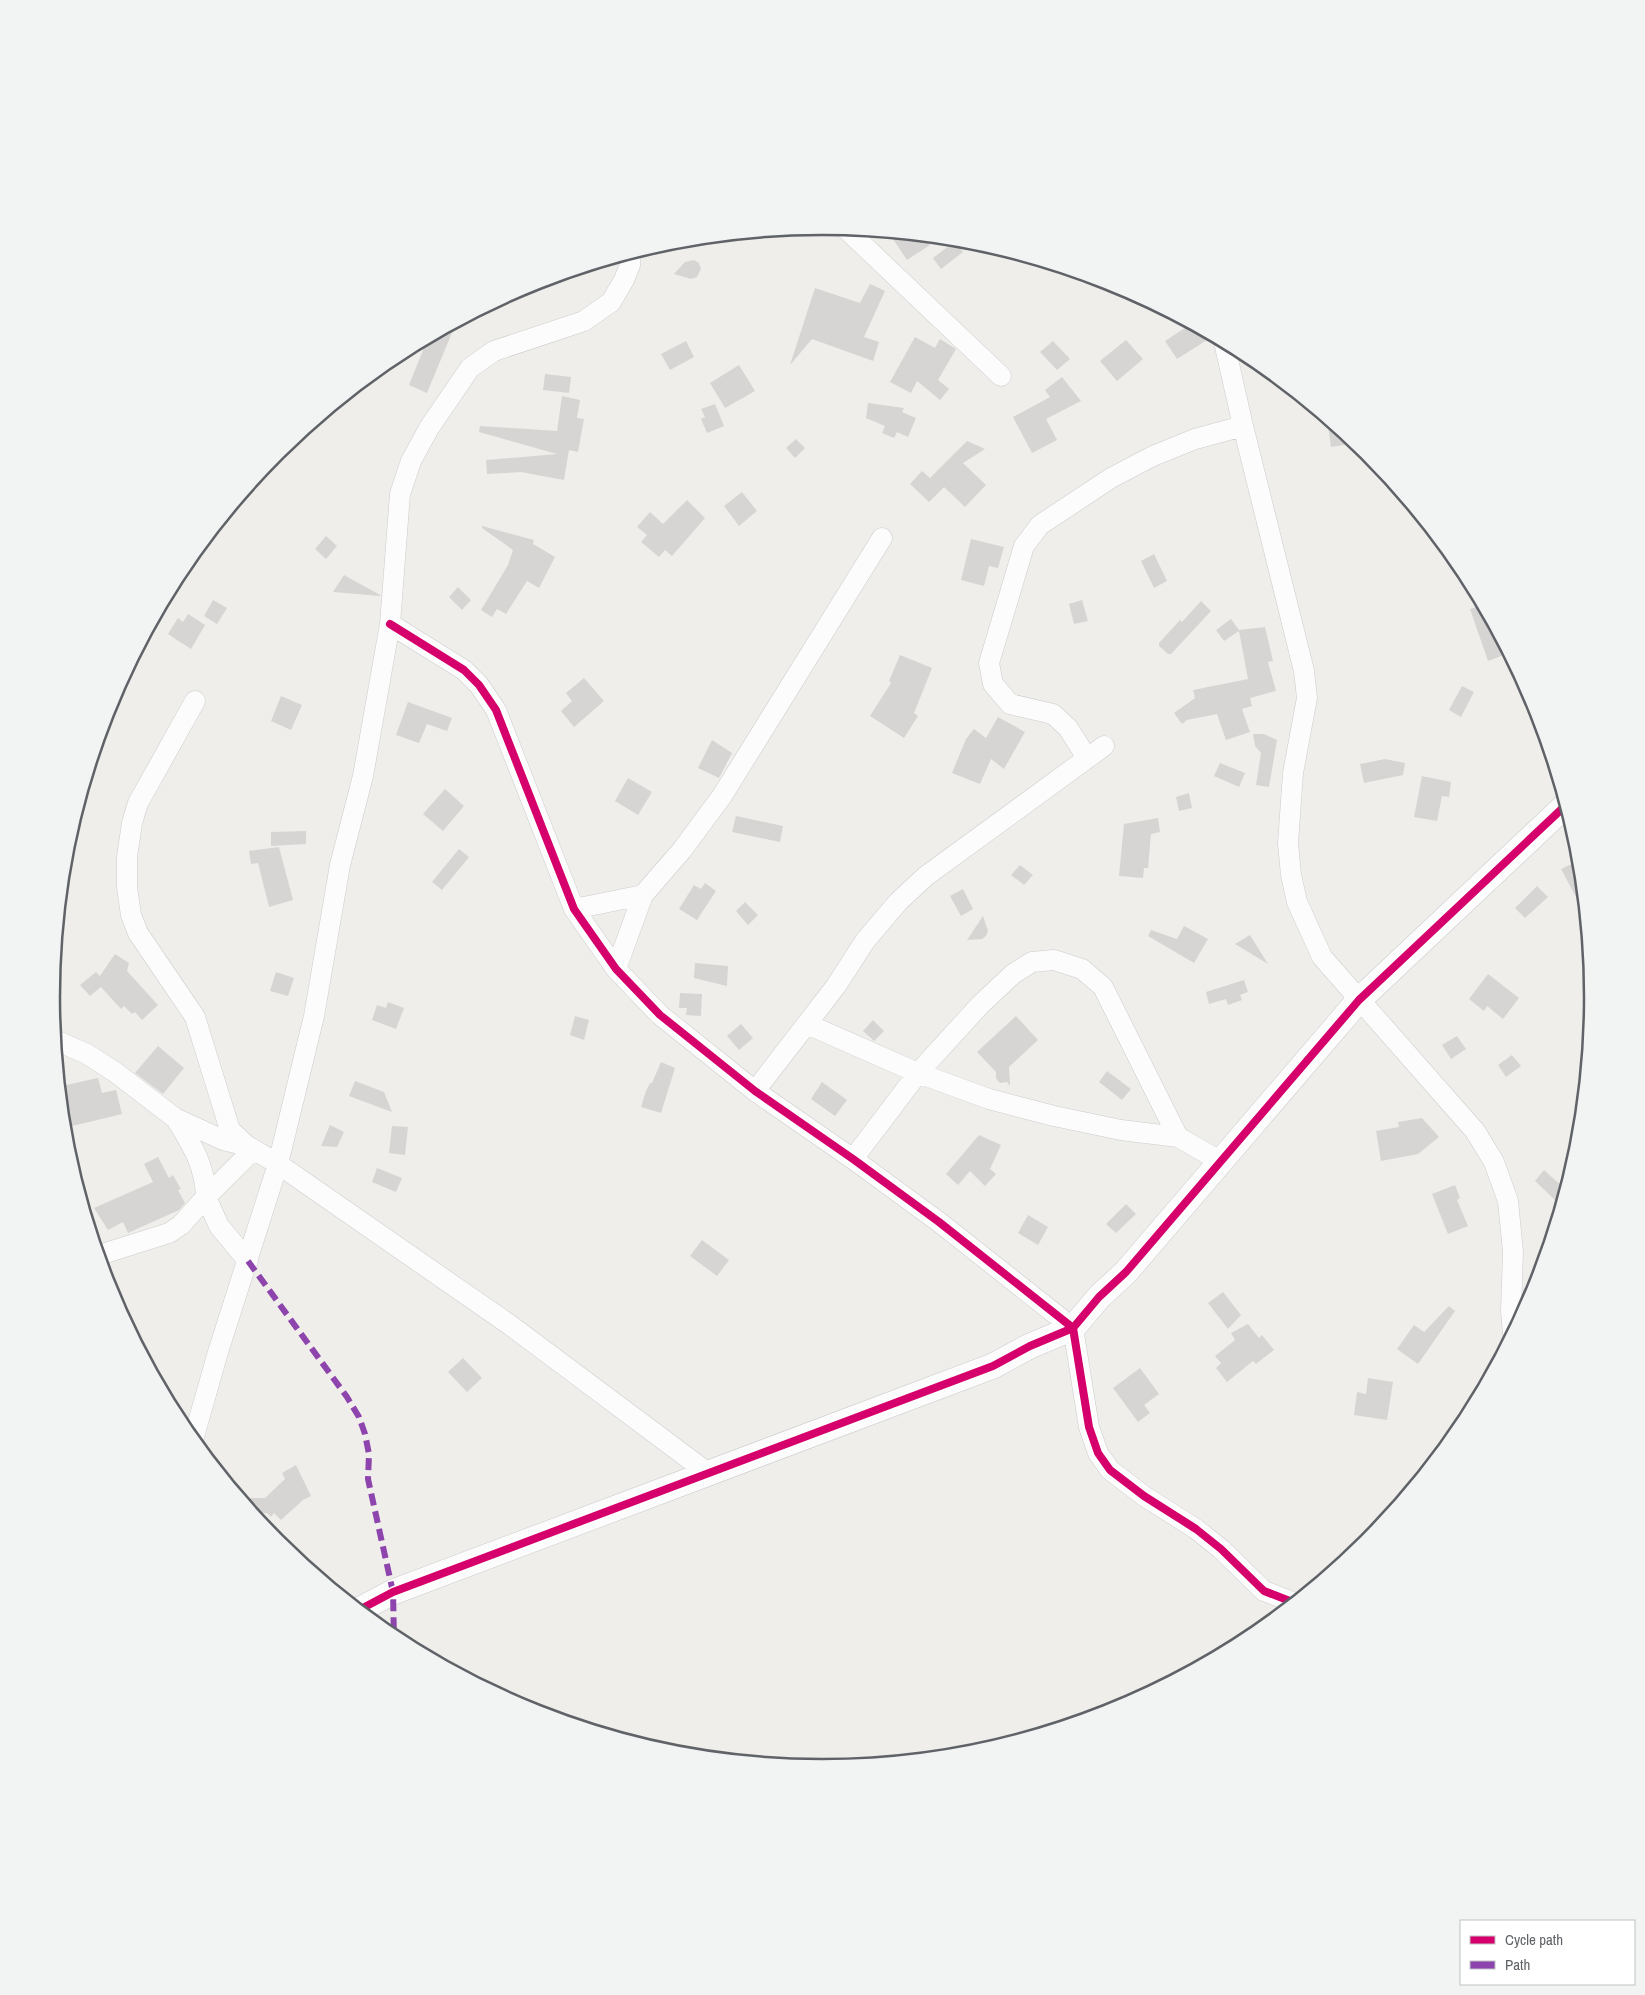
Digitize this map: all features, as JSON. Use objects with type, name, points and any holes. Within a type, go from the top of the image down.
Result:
[{"type":"street","points":[[854,236],[1001,376]]},
{"type":"street","points":[[196,1430],[218,1352],[278,1164],[314,1016],[340,865],[363,776],[390,624],[400,494],[411,461],[429,428],[470,368],[494,351],[584,321],[611,302],[624,280],[630,260]]},
{"type":"street","points":[[1226,351],[1302,662],[1307,698],[1293,773],[1288,844],[1291,875],[1297,902],[1322,957],[1475,1131],[1494,1162],[1508,1201],[1513,1252],[1512,1322]]},
{"type":"street","points":[[1087,758],[1068,728],[1053,714],[1010,704],[993,684],[989,663],[1024,546],[1040,525],[1110,478],[1152,456],[1195,439],[1243,426]]},
{"type":"street","points":[[616,969],[643,895],[682,850],[722,796],[882,538]]},
{"type":"street","points":[[390,624],[464,670],[479,685],[496,710],[574,909],[616,969],[660,1015],[755,1091],[939,1222],[1073,1328],[1090,1427],[1098,1453],[1110,1470],[1144,1496],[1196,1529],[1221,1549],[1264,1591],[1289,1601]]},
{"type":"street","points":[[195,701],[138,802],[132,823],[127,857],[127,887],[131,915],[138,933],[195,1017],[230,1130],[250,1148],[278,1164],[510,1324],[708,1473]]},
{"type":"street","points":[[755,1091],[836,986],[865,942],[898,902],[926,876],[1104,746]]},
{"type":"street","points":[[365,1607],[393,1592],[993,1366],[1030,1346],[1073,1328],[1099,1297],[1126,1272],[1359,1000],[1561,810]]},
{"type":"street","points":[[574,909],[643,895]]},
{"type":"street","points":[[853,1159],[918,1073],[980,1005],[1013,974],[1032,962],[1054,960],[1082,968],[1103,987],[1178,1137]]},
{"type":"street","points":[[806,1024],[918,1073],[989,1100],[1120,1130],[1178,1137],[1220,1161]]},
{"type":"street","points":[[62,1042],[69,1044],[108,1067],[175,1118],[223,1140],[250,1148]]},
{"type":"street","points":[[175,1118],[201,1165],[206,1179],[206,1197],[219,1226],[248,1261]]},
{"type":"street","points":[[104,1253],[169,1234],[181,1225],[250,1148]]},
{"type":"building","points":[[893,239],[929,243],[930,245],[907,260]]},
{"type":"building","points":[[948,246],[960,248],[963,252],[941,269],[933,258]]},
{"type":"building","points":[[694,260],[699,263],[701,269],[697,277],[691,279],[674,274],[685,262]]},
{"type":"building","points":[[870,284],[885,291],[864,337],[879,342],[873,361],[812,339],[790,365],[815,288],[860,303]]},
{"type":"building","points":[[1186,327],[1207,340],[1177,359],[1165,341]]},
{"type":"building","points":[[453,331],[427,393],[409,385],[424,348]]},
{"type":"building","points":[[915,337],[935,348],[940,339],[956,349],[938,380],[949,389],[940,400],[917,381],[911,393],[890,382]]},
{"type":"building","points":[[1126,340],[1143,359],[1117,381],[1100,361]]},
{"type":"building","points":[[686,341],[694,357],[670,370],[661,354]]},
{"type":"building","points":[[1053,341],[1070,359],[1057,370],[1040,352]]},
{"type":"building","points":[[739,365],[755,391],[725,408],[710,383]]},
{"type":"building","points":[[545,374],[571,377],[569,393],[543,390]]},
{"type":"building","points":[[1062,377],[1081,401],[1046,419],[1057,440],[1032,453],[1013,417],[1050,397],[1045,390]]},
{"type":"building","points":[[562,396],[580,400],[577,418],[584,419],[578,452],[569,450],[564,480],[521,472],[487,474],[486,460],[557,454],[479,432],[480,426],[557,431]]},
{"type":"building","points":[[868,403],[904,408],[902,412],[916,418],[908,437],[897,432],[894,438],[882,433],[885,426],[866,418]]},
{"type":"building","points":[[715,404],[724,426],[707,433],[701,419],[705,417],[701,409]]},
{"type":"building","points":[[1328,427],[1347,444],[1331,447]]},
{"type":"building","points":[[796,439],[805,448],[795,458],[786,448]]},
{"type":"building","points":[[967,441],[985,449],[963,463],[986,485],[965,507],[944,487],[929,502],[910,484],[922,471],[930,478]]},
{"type":"building","points":[[742,492],[757,511],[739,526],[724,506]]},
{"type":"building","points":[[687,500],[705,518],[672,556],[665,550],[659,557],[641,542],[647,535],[637,527],[650,512],[663,524]]},
{"type":"building","points":[[482,526],[534,540],[533,544],[555,557],[539,588],[527,581],[506,614],[497,609],[492,617],[481,610],[508,565],[513,550],[482,528]]},
{"type":"building","points":[[326,536],[337,546],[326,559],[315,549]]},
{"type":"building","points":[[971,539],[1004,547],[998,568],[989,566],[984,586],[961,580]]},
{"type":"building","points":[[1154,554],[1167,581],[1154,588],[1141,561]]},
{"type":"building","points":[[344,575],[380,595],[380,596],[333,592]]},
{"type":"building","points":[[458,587],[471,600],[462,610],[449,597]]},
{"type":"building","points":[[213,600],[227,608],[217,624],[204,616]]},
{"type":"building","points":[[1082,600],[1088,621],[1074,624],[1069,604]]},
{"type":"building","points":[[1201,601],[1211,611],[1171,654],[1168,654],[1159,646],[1159,643]]},
{"type":"building","points":[[1477,607],[1503,655],[1488,661],[1470,609]]},
{"type":"building","points":[[188,614],[205,625],[191,649],[168,634],[178,618],[183,622]]},
{"type":"building","points":[[1231,619],[1239,630],[1265,627],[1273,661],[1268,662],[1276,691],[1250,698],[1252,706],[1242,709],[1250,732],[1226,740],[1217,714],[1187,720],[1182,724],[1174,713],[1195,698],[1193,690],[1248,679],[1239,631],[1224,641],[1216,630]]},
{"type":"building","points":[[900,655],[932,668],[914,713],[918,716],[904,738],[870,716],[891,683],[889,681]]},
{"type":"building","points":[[584,678],[604,701],[574,727],[561,711],[572,701],[566,693]]},
{"type":"building","points":[[1462,686],[1474,692],[1461,717],[1449,710]]},
{"type":"building","points":[[281,696],[302,705],[291,730],[271,721]]},
{"type":"building","points":[[408,702],[452,718],[447,731],[427,724],[419,743],[396,735]]},
{"type":"building","points":[[998,717],[1025,732],[1004,769],[991,759],[980,784],[952,773],[966,739],[974,729],[986,738]]},
{"type":"building","points":[[1253,734],[1264,734],[1277,740],[1269,787],[1256,785],[1261,753],[1255,746]]},
{"type":"building","points":[[712,740],[732,753],[719,778],[698,768]]},
{"type":"building","points":[[1385,759],[1405,763],[1403,775],[1364,783],[1360,764]]},
{"type":"building","points":[[1220,763],[1245,773],[1239,787],[1214,776]]},
{"type":"building","points":[[1422,776],[1451,782],[1449,797],[1442,796],[1437,821],[1414,817]]},
{"type":"building","points":[[628,778],[652,792],[638,815],[615,801]]},
{"type":"building","points":[[445,789],[464,806],[443,831],[423,814]]},
{"type":"building","points":[[1189,793],[1192,808],[1179,811],[1176,797]]},
{"type":"building","points":[[736,816],[783,826],[780,842],[732,832]]},
{"type":"building","points":[[1158,818],[1160,832],[1151,834],[1148,868],[1144,868],[1143,878],[1119,876],[1124,824]]},
{"type":"building","points":[[306,831],[306,844],[271,846],[271,832]]},
{"type":"building","points":[[279,847],[293,900],[269,907],[258,863],[251,864],[249,851]]},
{"type":"building","points":[[459,849],[469,857],[442,890],[432,882]]},
{"type":"building","points":[[1572,864],[1578,902],[1561,869]]},
{"type":"building","points":[[1020,865],[1033,875],[1024,885],[1011,875]]},
{"type":"building","points":[[705,883],[716,891],[697,920],[679,909],[694,885],[701,889]]},
{"type":"building","points":[[1537,886],[1548,897],[1525,918],[1515,908]]},
{"type":"building","points":[[963,889],[973,909],[961,916],[950,896]]},
{"type":"building","points":[[745,902],[758,915],[748,925],[736,911]]},
{"type":"building","points":[[983,916],[988,931],[986,936],[982,939],[967,940]]},
{"type":"building","points":[[1184,926],[1208,939],[1194,963],[1148,936],[1151,930],[1177,939]]},
{"type":"building","points":[[1250,935],[1268,964],[1235,944]]},
{"type":"building","points":[[115,954],[129,963],[127,971],[158,1005],[142,1020],[135,1012],[132,1014],[124,1006],[121,1009],[101,987],[90,996],[80,985],[96,972],[100,976]]},
{"type":"building","points":[[695,963],[728,966],[727,986],[694,978]]},
{"type":"building","points":[[276,972],[294,978],[288,996],[270,991]]},
{"type":"building","points":[[1488,974],[1519,998],[1503,1019],[1487,1006],[1484,1011],[1469,999]]},
{"type":"building","points":[[1244,980],[1248,992],[1240,995],[1242,1000],[1228,1005],[1226,999],[1209,1004],[1206,992]]},
{"type":"building","points":[[680,993],[702,994],[701,1016],[686,1015],[687,1008],[679,1008]]},
{"type":"building","points":[[388,1002],[404,1008],[396,1029],[372,1020],[377,1005],[386,1008]]},
{"type":"building","points":[[575,1016],[589,1020],[584,1040],[570,1035]]},
{"type":"building","points":[[1016,1016],[1038,1040],[1009,1067],[1010,1086],[1007,1082],[1000,1083],[998,1081],[996,1072],[977,1052]]},
{"type":"building","points":[[873,1020],[884,1031],[874,1041],[863,1031]]},
{"type":"building","points":[[741,1024],[753,1038],[739,1050],[727,1036]]},
{"type":"building","points":[[1457,1036],[1466,1049],[1451,1059],[1442,1045]]},
{"type":"building","points":[[158,1046],[184,1068],[163,1094],[135,1073]]},
{"type":"building","points":[[1512,1055],[1521,1066],[1506,1077],[1498,1065]]},
{"type":"building","points":[[661,1062],[675,1068],[661,1113],[641,1107],[646,1091],[650,1083],[652,1083]]},
{"type":"building","points":[[1107,1071],[1131,1089],[1122,1100],[1099,1082]]},
{"type":"building","points":[[98,1078],[102,1093],[116,1090],[122,1114],[72,1126],[66,1085]]},
{"type":"building","points":[[355,1081],[384,1092],[392,1112],[349,1096]]},
{"type":"building","points":[[822,1082],[847,1100],[835,1116],[811,1099]]},
{"type":"building","points":[[1422,1118],[1439,1137],[1418,1154],[1381,1161],[1376,1131],[1399,1127],[1398,1122]]},
{"type":"building","points":[[330,1125],[344,1132],[337,1147],[321,1146]]},
{"type":"building","points":[[392,1126],[408,1127],[405,1155],[389,1153]]},
{"type":"building","points":[[979,1135],[1001,1145],[990,1169],[996,1174],[985,1186],[970,1171],[958,1185],[946,1174]]},
{"type":"building","points":[[158,1157],[169,1178],[173,1175],[181,1189],[178,1190],[185,1203],[179,1210],[128,1233],[123,1222],[108,1230],[94,1208],[153,1182],[144,1164]]},
{"type":"building","points":[[377,1168],[402,1178],[396,1192],[372,1182]]},
{"type":"building","points":[[1544,1170],[1561,1185],[1556,1201],[1535,1181]]},
{"type":"building","points":[[1455,1185],[1460,1198],[1457,1200],[1468,1226],[1448,1234],[1432,1194]]},
{"type":"building","points":[[1126,1204],[1136,1214],[1116,1233],[1106,1224]]},
{"type":"building","points":[[1028,1215],[1048,1227],[1038,1245],[1018,1233]]},
{"type":"building","points":[[702,1240],[729,1260],[717,1276],[690,1256]]},
{"type":"building","points":[[1223,1292],[1241,1315],[1228,1329],[1208,1303]]},
{"type":"building","points":[[1449,1306],[1455,1311],[1418,1364],[1397,1349],[1414,1325],[1424,1332]]},
{"type":"building","points":[[1248,1324],[1259,1338],[1262,1335],[1274,1350],[1256,1364],[1253,1361],[1227,1382],[1216,1368],[1221,1363],[1215,1356],[1235,1340],[1231,1333]]},
{"type":"building","points":[[463,1358],[482,1378],[467,1392],[448,1372]]},
{"type":"building","points":[[1140,1368],[1159,1394],[1144,1405],[1150,1413],[1138,1422],[1113,1388]]},
{"type":"building","points":[[1368,1378],[1393,1382],[1387,1420],[1354,1415],[1357,1392],[1366,1394]]},
{"type":"building","points":[[296,1465],[311,1496],[303,1500],[281,1520],[274,1513],[271,1517],[267,1513],[261,1513],[247,1498],[265,1498],[285,1479],[282,1473]]},
{"type":"marked path","points":[[248,1261],[347,1397],[359,1417],[369,1454],[368,1479],[393,1592],[394,1627]]},
{"type":"cycle path","points":[[390,624],[464,670],[479,685],[496,710],[574,909],[616,969],[660,1015],[755,1091],[939,1222],[1073,1328],[1089,1427],[1098,1453],[1110,1470],[1144,1496],[1196,1529],[1221,1549],[1264,1591],[1289,1601]]},
{"type":"cycle path","points":[[365,1607],[393,1592],[993,1366],[1030,1346],[1073,1328],[1099,1297],[1126,1272],[1359,1000],[1561,810]]}]
